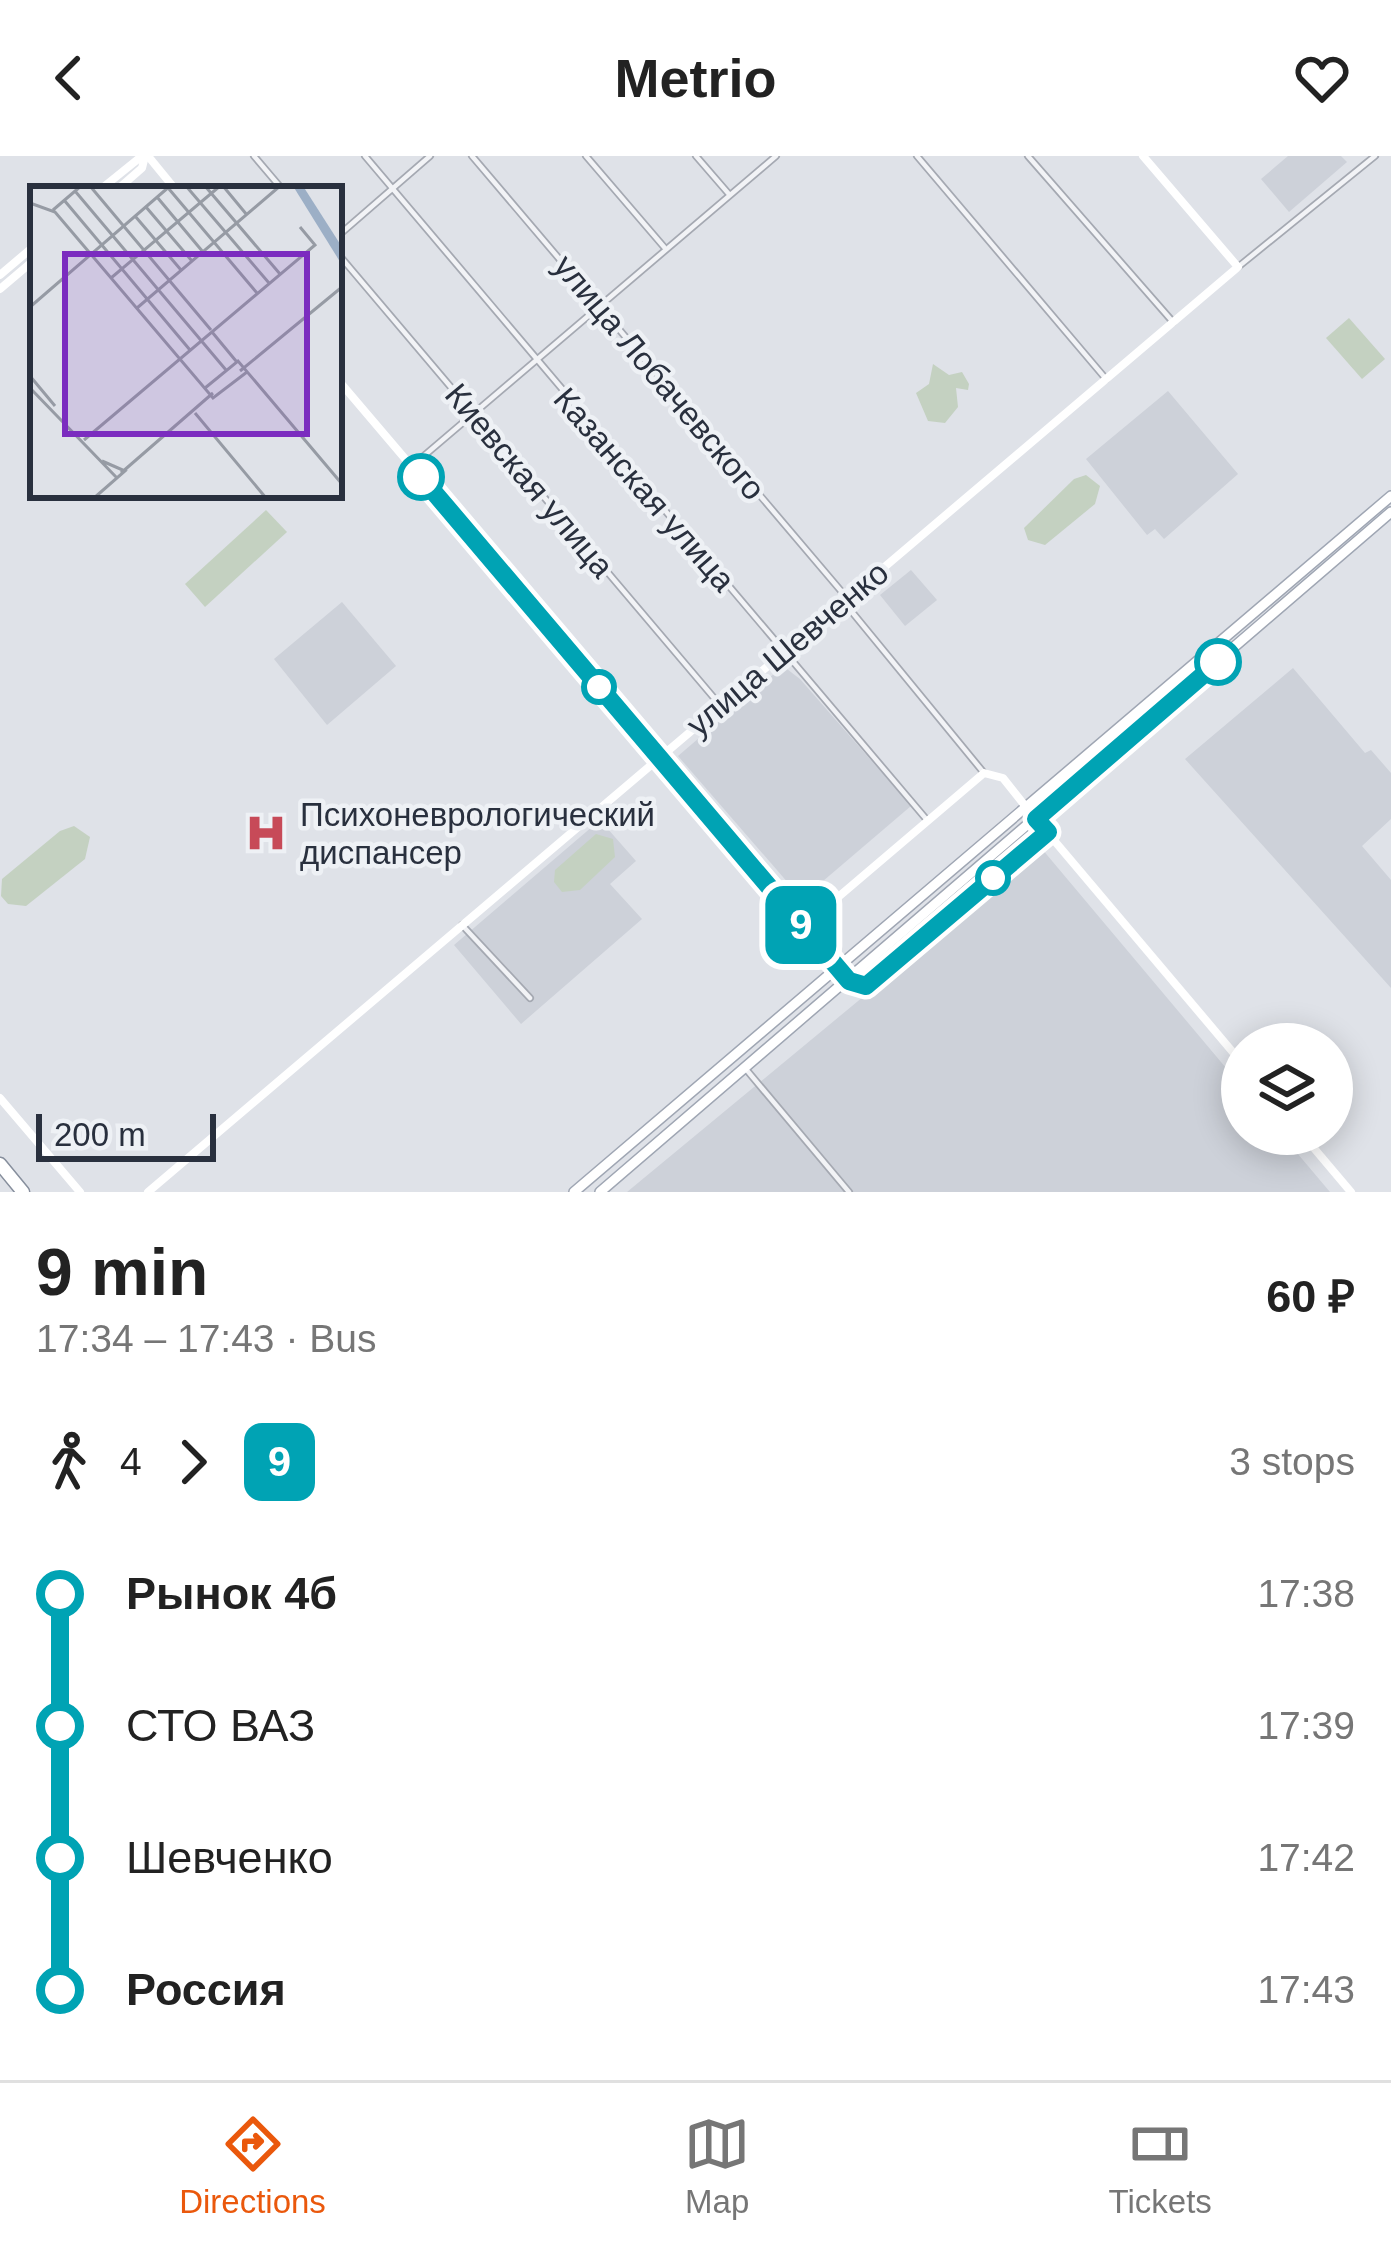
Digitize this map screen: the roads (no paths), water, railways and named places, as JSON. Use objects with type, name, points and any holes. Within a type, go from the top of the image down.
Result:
[{"type":"highway","points":[[0,1165],[23,1192]]},
{"type":"main road","points":[[105,186],[145,156]]},
{"type":"main road","points":[[121,186],[142,168],[145,156]]},
{"type":"main road","points":[[145,156],[172,186]]},
{"type":"main road","points":[[1142,156],[1238,267]]},
{"type":"main road","points":[[0,275],[30,250]]},
{"type":"main road","points":[[0,289],[30,264]]},
{"type":"main road","name":"улица Шевченко","points":[[148,1192],[1238,267]]},
{"type":"main road","points":[[342,384],[849,981],[866,986],[1048,832]]},
{"type":"main road","points":[[574,1192],[1391,496]]},
{"type":"main road","points":[[600,1192],[1391,512]]},
{"type":"main road","points":[[803,927],[984,773],[1003,778],[1221,1038]]},
{"type":"main road","points":[[0,1098],[80,1192]]},
{"type":"main road","points":[[1320,1155],[1351,1192]]},
{"type":"street","points":[[254,156],[279,186]]},
{"type":"street","name":"Казанская улица","points":[[365,156],[928,821]]},
{"type":"street","points":[[342,232],[430,156]]},
{"type":"street","name":"улица Лобачевского","points":[[472,156],[604,307],[984,773]]},
{"type":"street","points":[[586,156],[665,248]]},
{"type":"street","points":[[696,156],[729,194]]},
{"type":"street","points":[[412,466],[776,156]]},
{"type":"street","points":[[917,156],[1106,379]]},
{"type":"street","points":[[1028,156],[1173,322]]},
{"type":"street","name":"улица Шевченко","points":[[1238,267],[1375,156]]},
{"type":"street","name":"Киевская улица","points":[[342,259],[720,705]]},
{"type":"street","points":[[597,299],[609,297]]},
{"type":"street","points":[[461,925],[530,998]]},
{"type":"street","points":[[745,1068],[849,1192]]},
{"type":"place","name":"Психоневрологический диспансер","points":[[266,833]]}]
